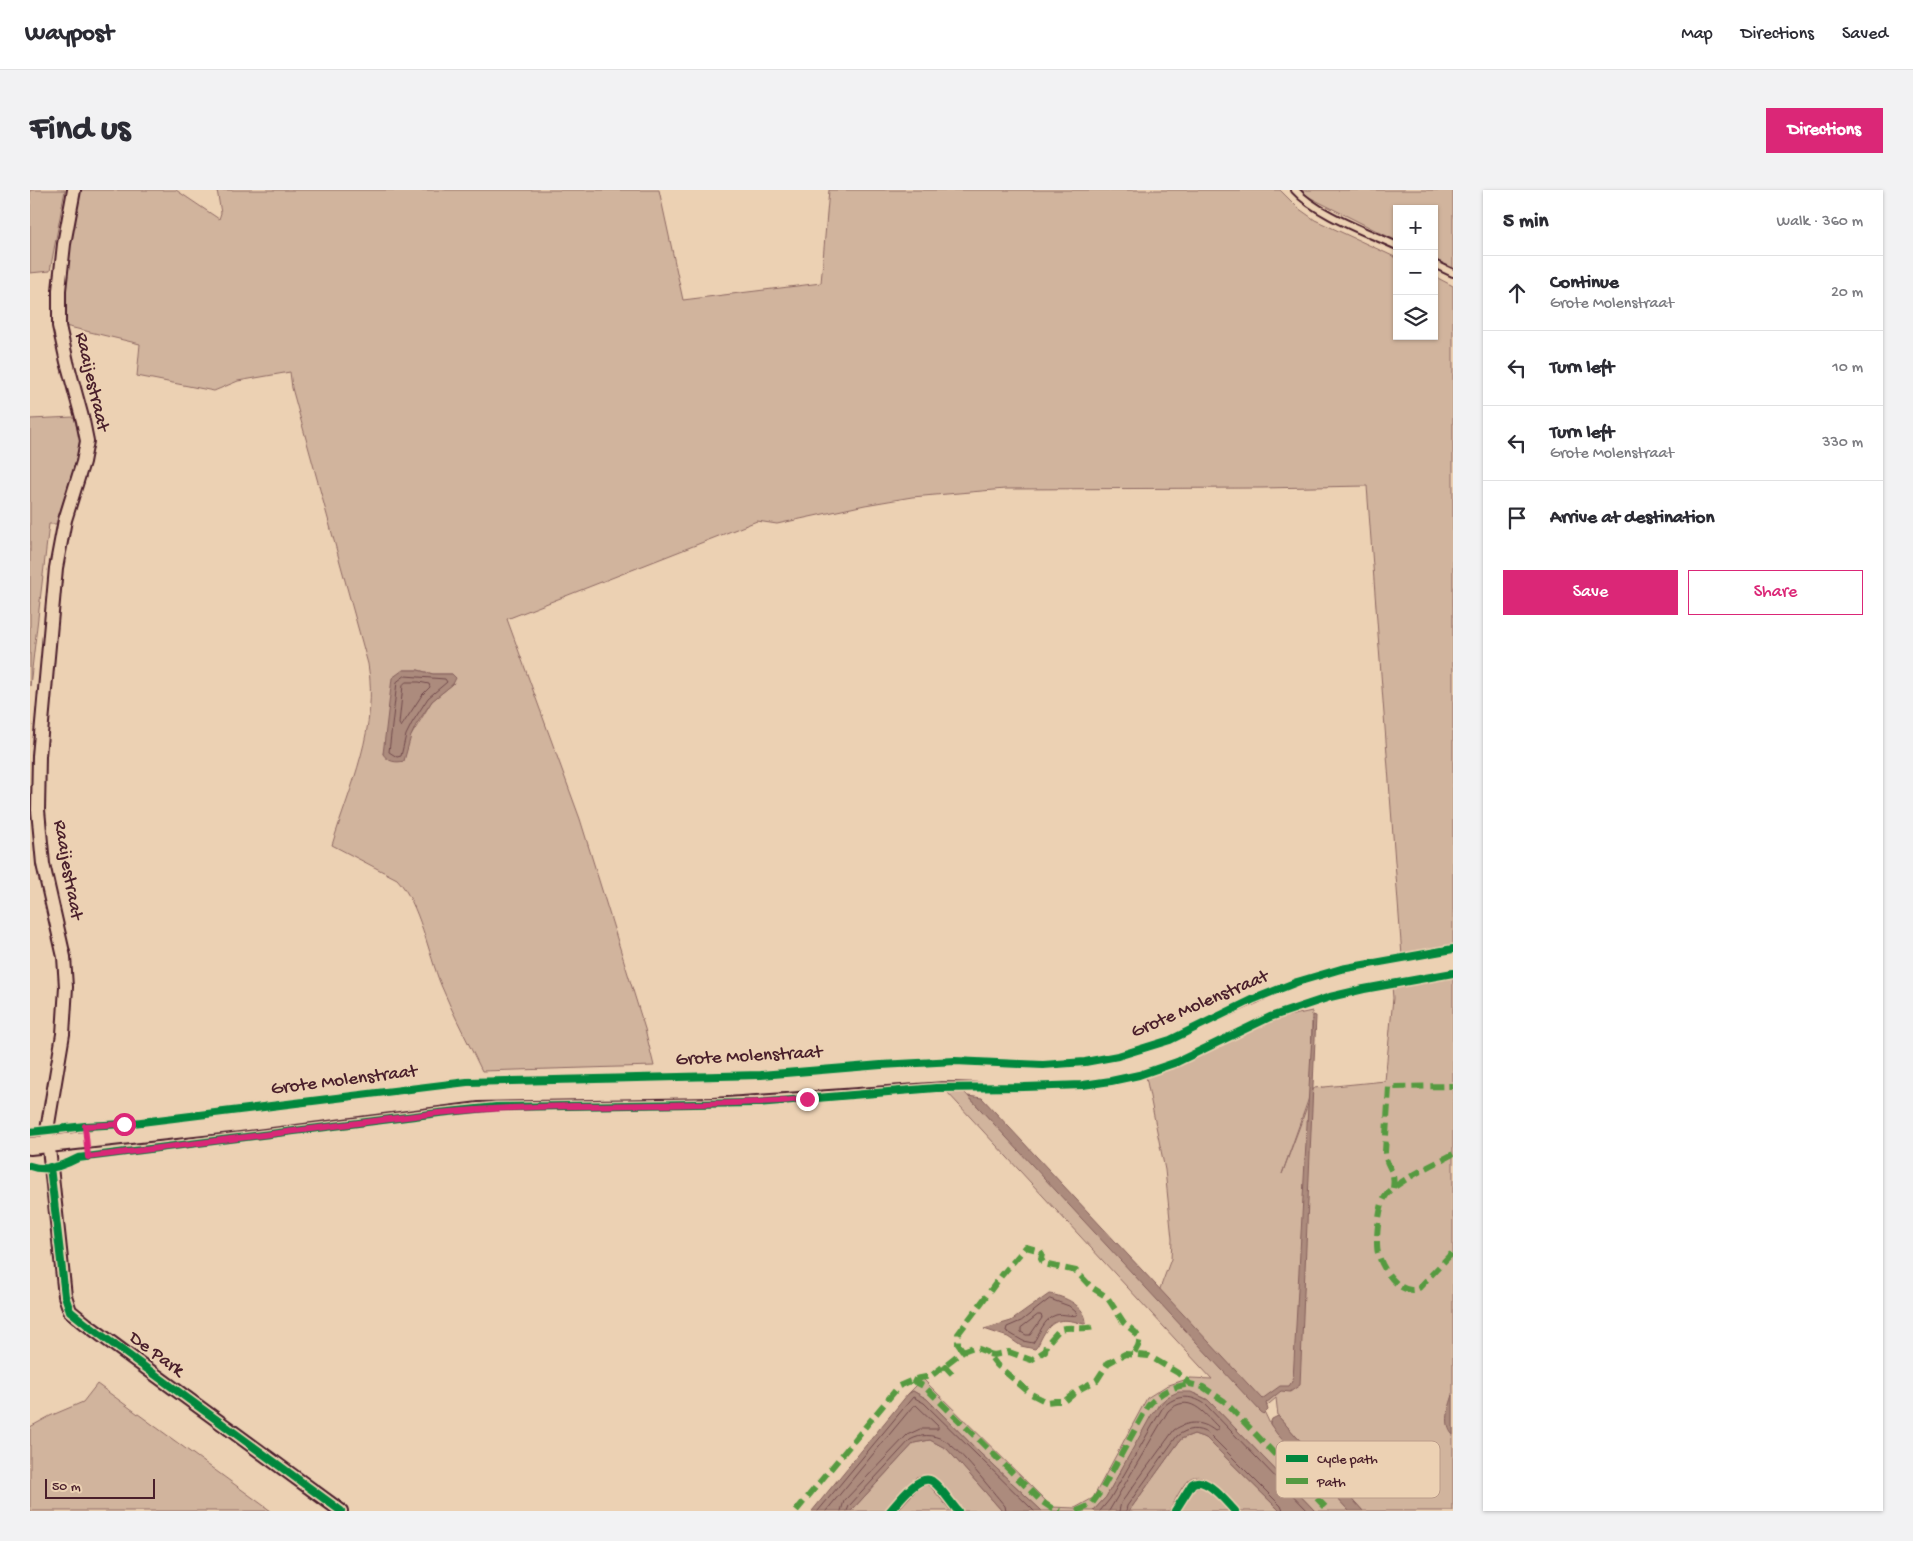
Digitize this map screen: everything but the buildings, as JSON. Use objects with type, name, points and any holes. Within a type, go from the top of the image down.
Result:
[{"type":"street","name":"Raaijestraat","points":[[48,1145],[47,1130],[63,1034],[66,987],[64,957],[43,864],[38,810],[39,756],[56,568],[65,520],[83,462],[87,441],[84,421],[59,326],[59,290],[64,244],[74,190]]},
{"type":"street","name":"Grote Molenstraat","points":[[30,1146],[239,1123],[477,1093],[712,1089],[944,1073],[1061,1076],[1090,1073],[1122,1068],[1158,1057],[1291,997],[1327,985],[1453,961]]},
{"type":"street","name":"De Park","points":[[48,1145],[65,1296],[70,1311],[341,1511]]},
{"type":"lane","points":[[1295,190],[1308,203],[1393,244]]},
{"type":"lane","points":[[1438,266],[1453,273]]},
{"type":"shaded area","points":[[30,190],[65,190],[50,271],[30,273]]},
{"type":"shaded area","points":[[78,190],[176,190],[219,219],[221,213],[217,190],[659,190],[683,300],[821,283],[829,190],[1280,190],[1298,208],[1315,220],[1393,256],[1393,340],[1438,340],[1438,278],[1453,286],[1453,944],[1402,956],[1367,486],[1005,489],[912,497],[777,524],[757,521],[507,619],[580,819],[645,1029],[654,1066],[482,1071],[441,985],[418,915],[405,889],[397,879],[332,845],[361,756],[366,733],[370,710],[368,664],[292,388],[290,372],[238,381],[214,391],[137,376],[140,344],[65,326],[64,293],[69,240]],"holes":[[[403,670],[418,670],[433,674],[452,674],[453,684],[432,701],[411,736],[383,754]]]},
{"type":"shaded area","points":[[1301,190],[1453,190],[1453,269],[1438,262],[1438,205],[1393,205],[1393,239],[1309,197]]},
{"type":"shaded area","points":[[74,417],[80,439],[77,459],[56,524],[49,524],[30,686],[30,419]]},
{"type":"shaded area","points":[[1453,978],[1453,1511],[1363,1511],[1351,1498],[1440,1498],[1440,1441],[1300,1441],[1278,1416],[1276,1398],[1263,1409],[1270,1424],[1285,1441],[1276,1441],[1276,1471],[1208,1400],[1195,1394],[1183,1393],[1171,1396],[1159,1404],[1106,1497],[1093,1511],[1042,1511],[981,1454],[927,1399],[913,1391],[908,1394],[923,1379],[1052,1507],[1075,1508],[1093,1498],[1147,1398],[1166,1386],[1190,1378],[1212,1379],[947,1092],[963,1091],[1158,1294],[1171,1259],[1172,1239],[1165,1170],[1146,1077],[1179,1064],[1275,1019],[1312,1011],[1311,1092],[1282,1174],[1314,1088],[1385,1081],[1393,998],[1392,986]]},
{"type":"shaded area","points":[[97,1384],[271,1511],[30,1511],[30,1427],[83,1402]]},
{"type":"shaded area","points":[[1194,1434],[1206,1438],[1280,1511],[1241,1511],[1224,1492],[1209,1480],[1194,1477],[1185,1483],[1169,1511],[1129,1511],[1181,1439]]},
{"type":"shaded area","points":[[930,1440],[947,1449],[1002,1511],[963,1511],[943,1486],[931,1477],[924,1476],[916,1477],[885,1511],[851,1511],[914,1443]]},
{"type":"shaded area","points":[[923,1483],[930,1486],[951,1511],[897,1511]]},
{"type":"shaded area","points":[[1201,1486],[1207,1489],[1229,1511],[1179,1511],[1191,1492]]},
{"type":"shaded area","points":[[1302,1498],[1337,1498],[1349,1511],[1315,1511]]},
{"type":"water","points":[[403,670],[418,670],[433,674],[452,674],[456,678],[453,684],[432,701],[416,725],[404,761],[395,762],[387,759],[383,754],[392,678]]},
{"type":"water","points":[[1313,1015],[1316,1016],[1300,1385],[1290,1392],[1281,1391],[1266,1403],[1268,1410],[1264,1414],[968,1096],[982,1098],[1262,1399],[1280,1386],[1289,1386],[1293,1380]]},
{"type":"water","points":[[1049,1294],[1073,1303],[1082,1312],[1086,1323],[1064,1320],[1054,1323],[1045,1332],[1035,1349],[1021,1346],[1008,1337],[984,1329],[1011,1321]]},
{"type":"water","points":[[913,1391],[927,1399],[981,1454],[1042,1511],[1002,1511],[947,1449],[930,1440],[914,1443],[851,1511],[812,1511],[908,1394]]},
{"type":"water","points":[[1178,1392],[1191,1392],[1208,1400],[1276,1471],[1276,1498],[1302,1498],[1315,1511],[1280,1511],[1206,1438],[1194,1434],[1181,1439],[1129,1511],[1093,1511],[1106,1497],[1152,1414],[1167,1397]]},
{"type":"water","points":[[1453,1395],[1453,1435],[1448,1426],[1448,1421]]},
{"type":"water","points":[[1278,1416],[1300,1441],[1284,1441],[1270,1424],[1272,1419]]},
{"type":"water","points":[[1337,1498],[1351,1498],[1363,1511],[1349,1511]]},
{"type":"marked path","points":[[1393,1188],[1392,1172],[1385,1152],[1389,1087],[1453,1086]]},
{"type":"marked path","points":[[1453,1154],[1406,1179],[1390,1191],[1385,1197],[1381,1208],[1377,1241],[1380,1260],[1388,1274],[1399,1286],[1412,1290],[1419,1288],[1453,1252]]},
{"type":"marked path","points":[[963,1351],[958,1344],[958,1334],[1002,1275],[1026,1247],[1040,1251],[1044,1264],[1076,1271],[1091,1287],[1107,1297],[1124,1323],[1140,1339],[1133,1355]]},
{"type":"marked path","points":[[989,1354],[1009,1352],[1031,1360],[1045,1351],[1046,1345],[1060,1329],[1094,1327]]},
{"type":"marked path","points":[[796,1511],[899,1386],[915,1379],[931,1376],[963,1351],[974,1347],[987,1352],[997,1365],[1031,1394],[1047,1402],[1065,1401],[1078,1390],[1097,1380],[1108,1363],[1125,1354],[1149,1356],[1178,1373],[1190,1384],[1203,1387],[1224,1401],[1276,1455]]},
{"type":"marked path","points":[[944,1365],[955,1377]]},
{"type":"marked path","points":[[912,1380],[925,1387],[1041,1501],[1053,1509],[1061,1511]]},
{"type":"marked path","points":[[1077,1511],[1091,1505],[1101,1491],[1148,1406],[1166,1391],[1190,1384]]},
{"type":"marked path","points":[[1317,1498],[1329,1511]]},
{"type":"cycle path","points":[[30,1132],[125,1124],[467,1082],[761,1075],[955,1061],[1043,1065],[1085,1062],[1118,1056],[1170,1040],[1254,999],[1297,982],[1341,969],[1453,949]]},
{"type":"cycle path","points":[[30,1166],[48,1168],[60,1166],[78,1158],[496,1107],[757,1103],[936,1088],[1083,1085],[1139,1075],[1177,1062],[1270,1017],[1330,997],[1453,973]]},
{"type":"cycle path","points":[[50,1167],[65,1296],[70,1311],[341,1511]]},
{"type":"cycle path","points":[[890,1511],[903,1495],[921,1481],[927,1480],[932,1481],[939,1487],[958,1511]]},
{"type":"cycle path","points":[[1175,1511],[1192,1484],[1197,1482],[1203,1483],[1215,1490],[1235,1511]]},
{"type":"route","points":[[124,1124],[85,1126],[88,1157],[496,1107],[704,1105],[807,1099]]}]
